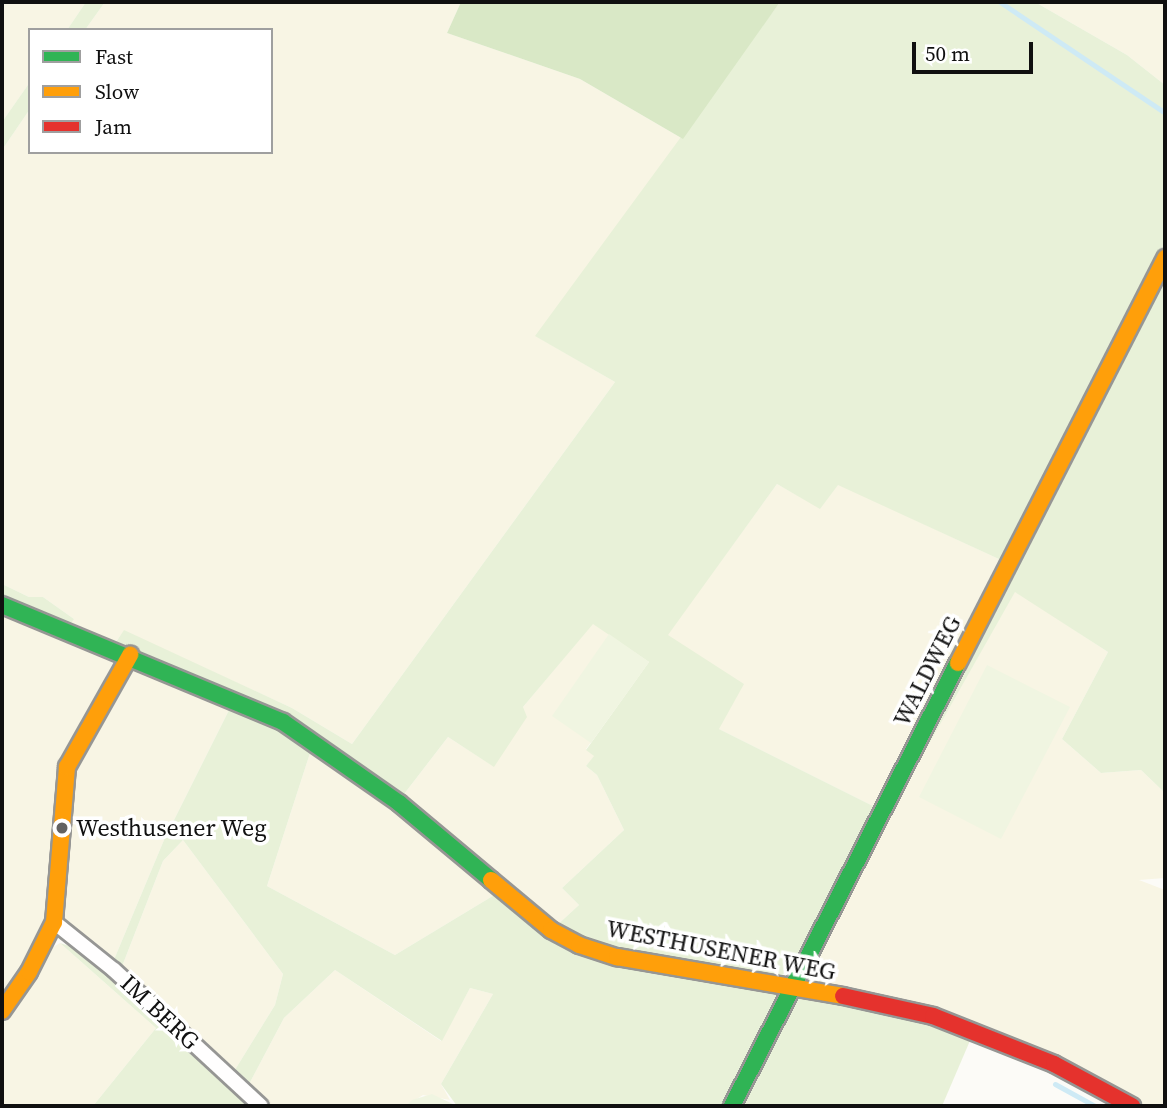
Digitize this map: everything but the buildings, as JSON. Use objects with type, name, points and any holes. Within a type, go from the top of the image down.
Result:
[{"type":"street","name":"WALDWEG","points":[[732,1106],[1165,258]]},
{"type":"street","name":"WESTHUSENER WEG","points":[[2,605],[130,655],[283,722],[399,803],[551,930],[579,945],[617,957],[794,985],[933,1016],[1030,1054],[1132,1106]]},
{"type":"street","points":[[2,1011],[29,972],[54,922],[67,767],[130,655]]},
{"type":"street","name":"IM BERG","points":[[54,922],[114,970],[261,1106]]},
{"type":"shaded area","points":[[2,2],[86,2],[68,28],[28,28],[28,85],[2,122]]},
{"type":"shaded area","points":[[105,2],[461,2],[447,33],[580,79],[683,139],[536,336],[615,382],[352,744],[292,708],[124,631],[108,652],[116,669],[63,764],[50,910],[23,969],[2,1000],[2,612],[74,619],[43,597],[29,597],[2,584],[2,150],[28,112],[28,154],[273,154],[273,28],[86,28]]},
{"type":"shaded area","points":[[1035,2],[1165,2],[1165,85],[1127,55]]},
{"type":"shaded area","points":[[777,484],[820,508],[838,484],[1001,560],[877,808],[719,729],[667,635]]},
{"type":"shaded area","points":[[1015,591],[1108,652],[1062,739],[1101,773],[1141,770],[1165,793],[1165,878],[1139,880],[1165,890],[1165,1106],[1142,1106],[1060,1061],[804,981],[891,811]]},
{"type":"shaded area","points":[[593,623],[649,662],[586,749],[595,756],[586,766],[597,775],[624,830],[562,888],[579,905],[555,927],[401,798],[448,737],[493,766],[523,707]]},
{"type":"shaded area","points":[[138,665],[232,704],[164,840],[113,962],[60,917],[72,769],[125,675]]},
{"type":"shaded area","points":[[311,750],[395,807],[496,894],[395,955],[267,886]]},
{"type":"shaded area","points":[[183,840],[283,974],[275,1005],[233,1073],[121,969],[163,861]]},
{"type":"shaded area","points":[[60,943],[156,1028],[93,1106],[2,1106],[2,1021],[48,950]]},
{"type":"shaded area","points":[[335,970],[441,1041],[470,988],[493,994],[441,1084],[450,1100],[423,1095],[406,1106],[268,1106],[248,1086],[284,1018]]},
{"type":"green space","points":[[86,2],[105,2],[86,28],[68,28]]},
{"type":"green space","points":[[461,2],[780,2],[683,139],[580,79],[447,33]]},
{"type":"green space","points":[[780,2],[1035,2],[1127,55],[1165,85],[1165,250],[1001,560],[838,485],[820,509],[777,484],[668,635],[744,684],[719,729],[877,808],[799,961],[780,977],[617,952],[555,927],[579,905],[562,888],[624,830],[597,775],[586,766],[594,756],[586,750],[649,662],[593,624],[523,707],[527,717],[494,767],[448,737],[401,798],[283,715],[116,642],[124,630],[292,708],[352,744],[615,382],[535,336]]},
{"type":"green space","points":[[28,85],[28,112],[2,150],[2,122]]},
{"type":"green space","points":[[1165,266],[1165,793],[1141,770],[1101,773],[1062,739],[1108,652],[1015,592],[891,811]]},
{"type":"green space","points":[[2,584],[29,597],[43,597],[74,619],[71,623],[2,598]]},
{"type":"green space","points":[[609,634],[649,662],[591,743],[552,716]]},
{"type":"green space","points":[[987,665],[1070,707],[1001,839],[919,797]]},
{"type":"green space","points":[[232,704],[311,750],[267,886],[395,955],[496,894],[548,934],[781,991],[727,1106],[457,1106],[441,1084],[493,994],[470,988],[442,1041],[335,970],[284,1018],[248,1086],[233,1073],[275,1005],[283,974],[183,840],[163,861],[121,969],[113,962],[164,840]]},
{"type":"green space","points":[[60,943],[79,949],[255,1106],[93,1106],[156,1028]]},
{"type":"green space","points":[[807,993],[972,1036],[942,1106],[737,1106],[799,994]]},
{"type":"green space","points":[[432,1094],[457,1106],[406,1106],[412,1100]]},
{"type":"waterway","points":[[1000,2],[1165,113]]},
{"type":"waterway","points":[[1055,1084],[1095,1106]]},
{"type":"traffic: fast","points":[[2,605],[283,722],[399,803],[491,880]]},
{"type":"traffic: fast","points":[[732,1106],[958,663]]},
{"type":"traffic: slow","points":[[958,663],[1165,258]]},
{"type":"traffic: slow","points":[[2,1011],[29,972],[54,922],[67,767],[130,655]]},
{"type":"traffic: slow","points":[[491,880],[551,930],[579,945],[617,957],[843,996]]},
{"type":"traffic: jam","points":[[843,996],[933,1016],[1054,1064],[1132,1106]]},
{"type":"place","name":"Westhusener Weg","points":[[62,828]]}]
